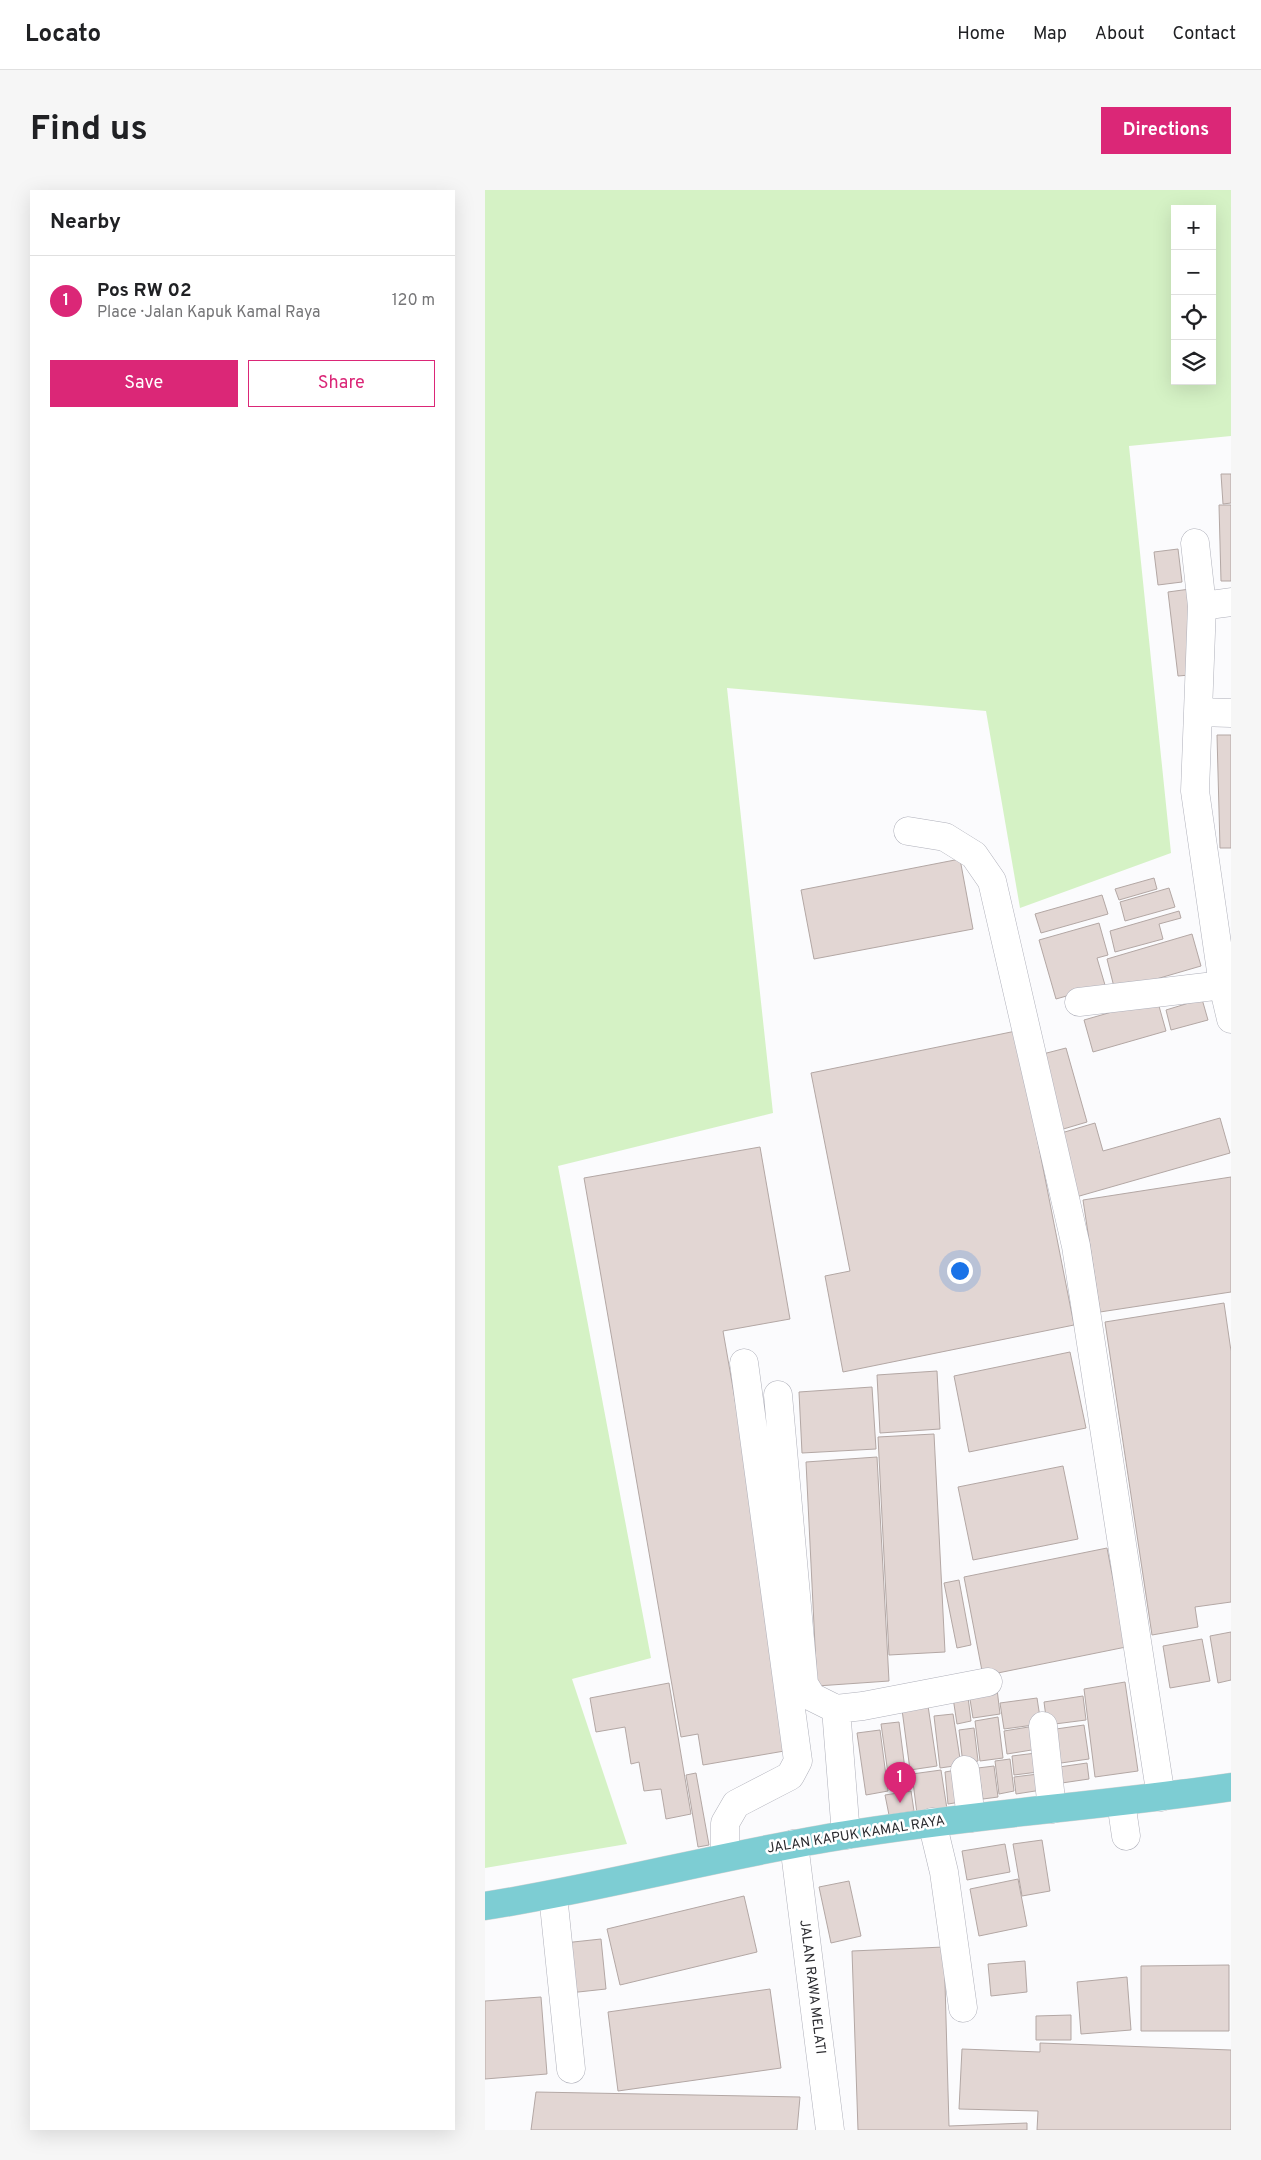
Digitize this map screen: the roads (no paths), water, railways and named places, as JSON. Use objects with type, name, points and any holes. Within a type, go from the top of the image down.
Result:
[{"type":"main road","name":"JALAN KAPUK KAMAL RAYA","points":[[485,1906],[553,1896],[725,1856],[846,1835],[932,1822],[1121,1802],[1231,1787]]},
{"type":"lane","points":[[1195,543],[1202,606],[1195,790],[1223,986],[1231,1019]]},
{"type":"lane","points":[[1202,606],[1231,602]]},
{"type":"lane","points":[[1197,712],[1231,713]]},
{"type":"lane","points":[[908,831],[945,837],[974,855],[992,881],[1076,1246],[1161,1797]]},
{"type":"lane","points":[[1079,1002],[1223,986]]},
{"type":"lane","points":[[725,1856],[725,1823],[736,1804],[790,1776],[798,1761],[744,1363]]},
{"type":"lane","points":[[778,1395],[804,1684],[812,1698],[836,1709],[863,1706],[988,1682]]},
{"type":"lane","points":[[836,1709],[846,1835]]},
{"type":"lane","points":[[1043,1726],[1052,1809]]},
{"type":"lane","points":[[965,1770],[971,1818]]},
{"type":"lane","points":[[1121,1802],[1126,1836]]},
{"type":"lane","points":[[932,1822],[944,1872],[963,2008]]},
{"type":"lane","name":"JALAN RAWA MELATI","points":[[794,1844],[830,2130]]},
{"type":"lane","points":[[553,1896],[571,2070]]},
{"type":"place","name":"Pos RW 02","points":[[900,1803]]}]
